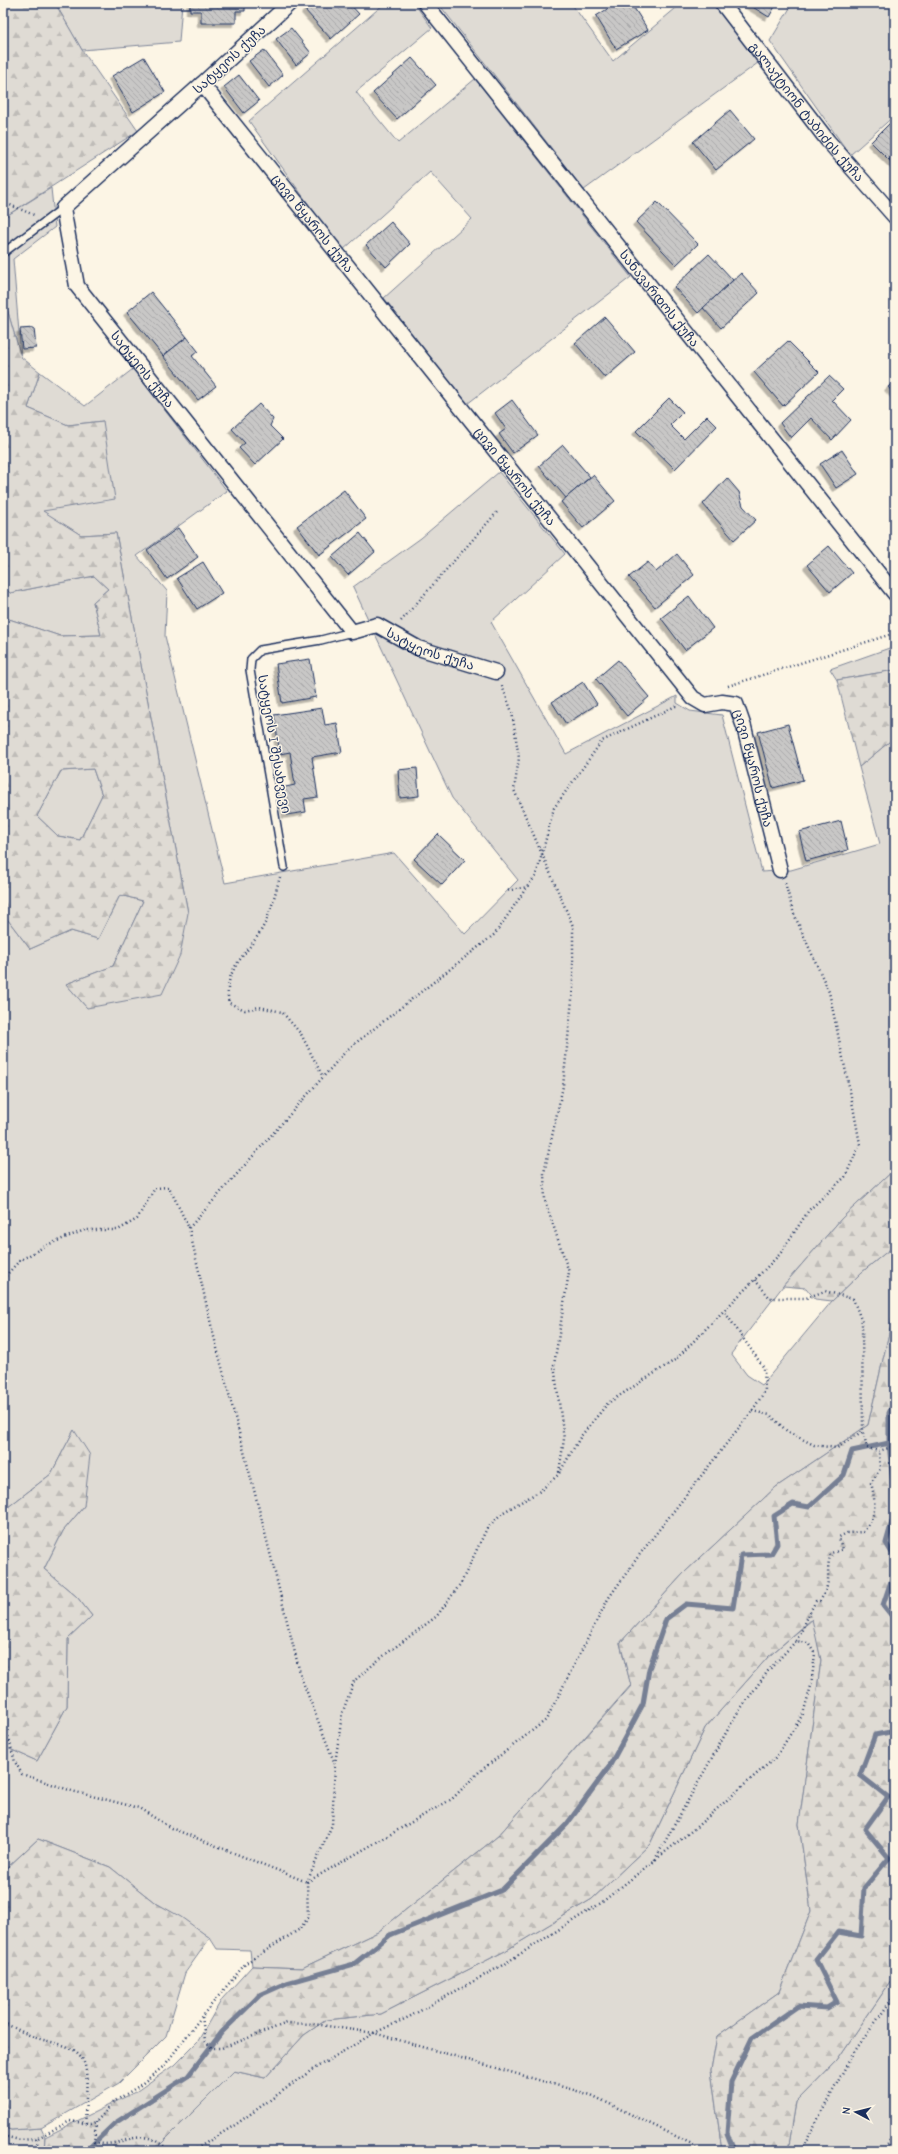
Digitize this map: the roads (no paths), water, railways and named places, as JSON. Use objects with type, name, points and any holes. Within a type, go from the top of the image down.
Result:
[{"type":"street","name":"სატყეოს ქუჩა","points":[[290,3],[63,208],[77,286],[352,632],[377,625],[418,648],[496,672]]},
{"type":"street","name":"სანავარდოს ქუჩა","points":[[425,3],[895,594]]},
{"type":"street","name":"გალაქტიონ ტაბიძის ქუჩა","points":[[722,3],[828,141],[895,217]]},
{"type":"street","name":"ცივი წყაროს ქუჩა","points":[[202,84],[693,698],[706,704],[722,702],[736,704],[744,727],[780,870]]},
{"type":"lane","points":[[3,253],[44,220],[63,208]]},
{"type":"lane","name":"სატყეოს I შესახვევი","points":[[284,867],[250,670],[251,659],[260,650],[321,640],[352,632]]},
{"type":"waterway","points":[[86,2151],[115,2123],[188,2076],[222,2032],[260,1995],[287,1983],[354,1964],[390,1935],[502,1890],[567,1824],[609,1767],[643,1704],[649,1669],[666,1619],[686,1604],[733,1608],[741,1555],[771,1554],[777,1544],[774,1516],[793,1504],[809,1507],[844,1475],[852,1451],[889,1443],[889,1413],[895,1400]]},
{"type":"waterway","points":[[889,1443],[895,1505]]},
{"type":"waterway","points":[[895,1511],[886,1543],[895,1558]]},
{"type":"waterway","points":[[895,1569],[883,1605],[895,1620]]},
{"type":"waterway","points":[[734,2151],[727,2133],[731,2082],[752,2038],[798,2006],[827,2008],[837,2002],[816,1960],[838,1932],[861,1936],[864,1888],[889,1858],[865,1829],[888,1797],[860,1775],[875,1735],[895,1731]]}]
